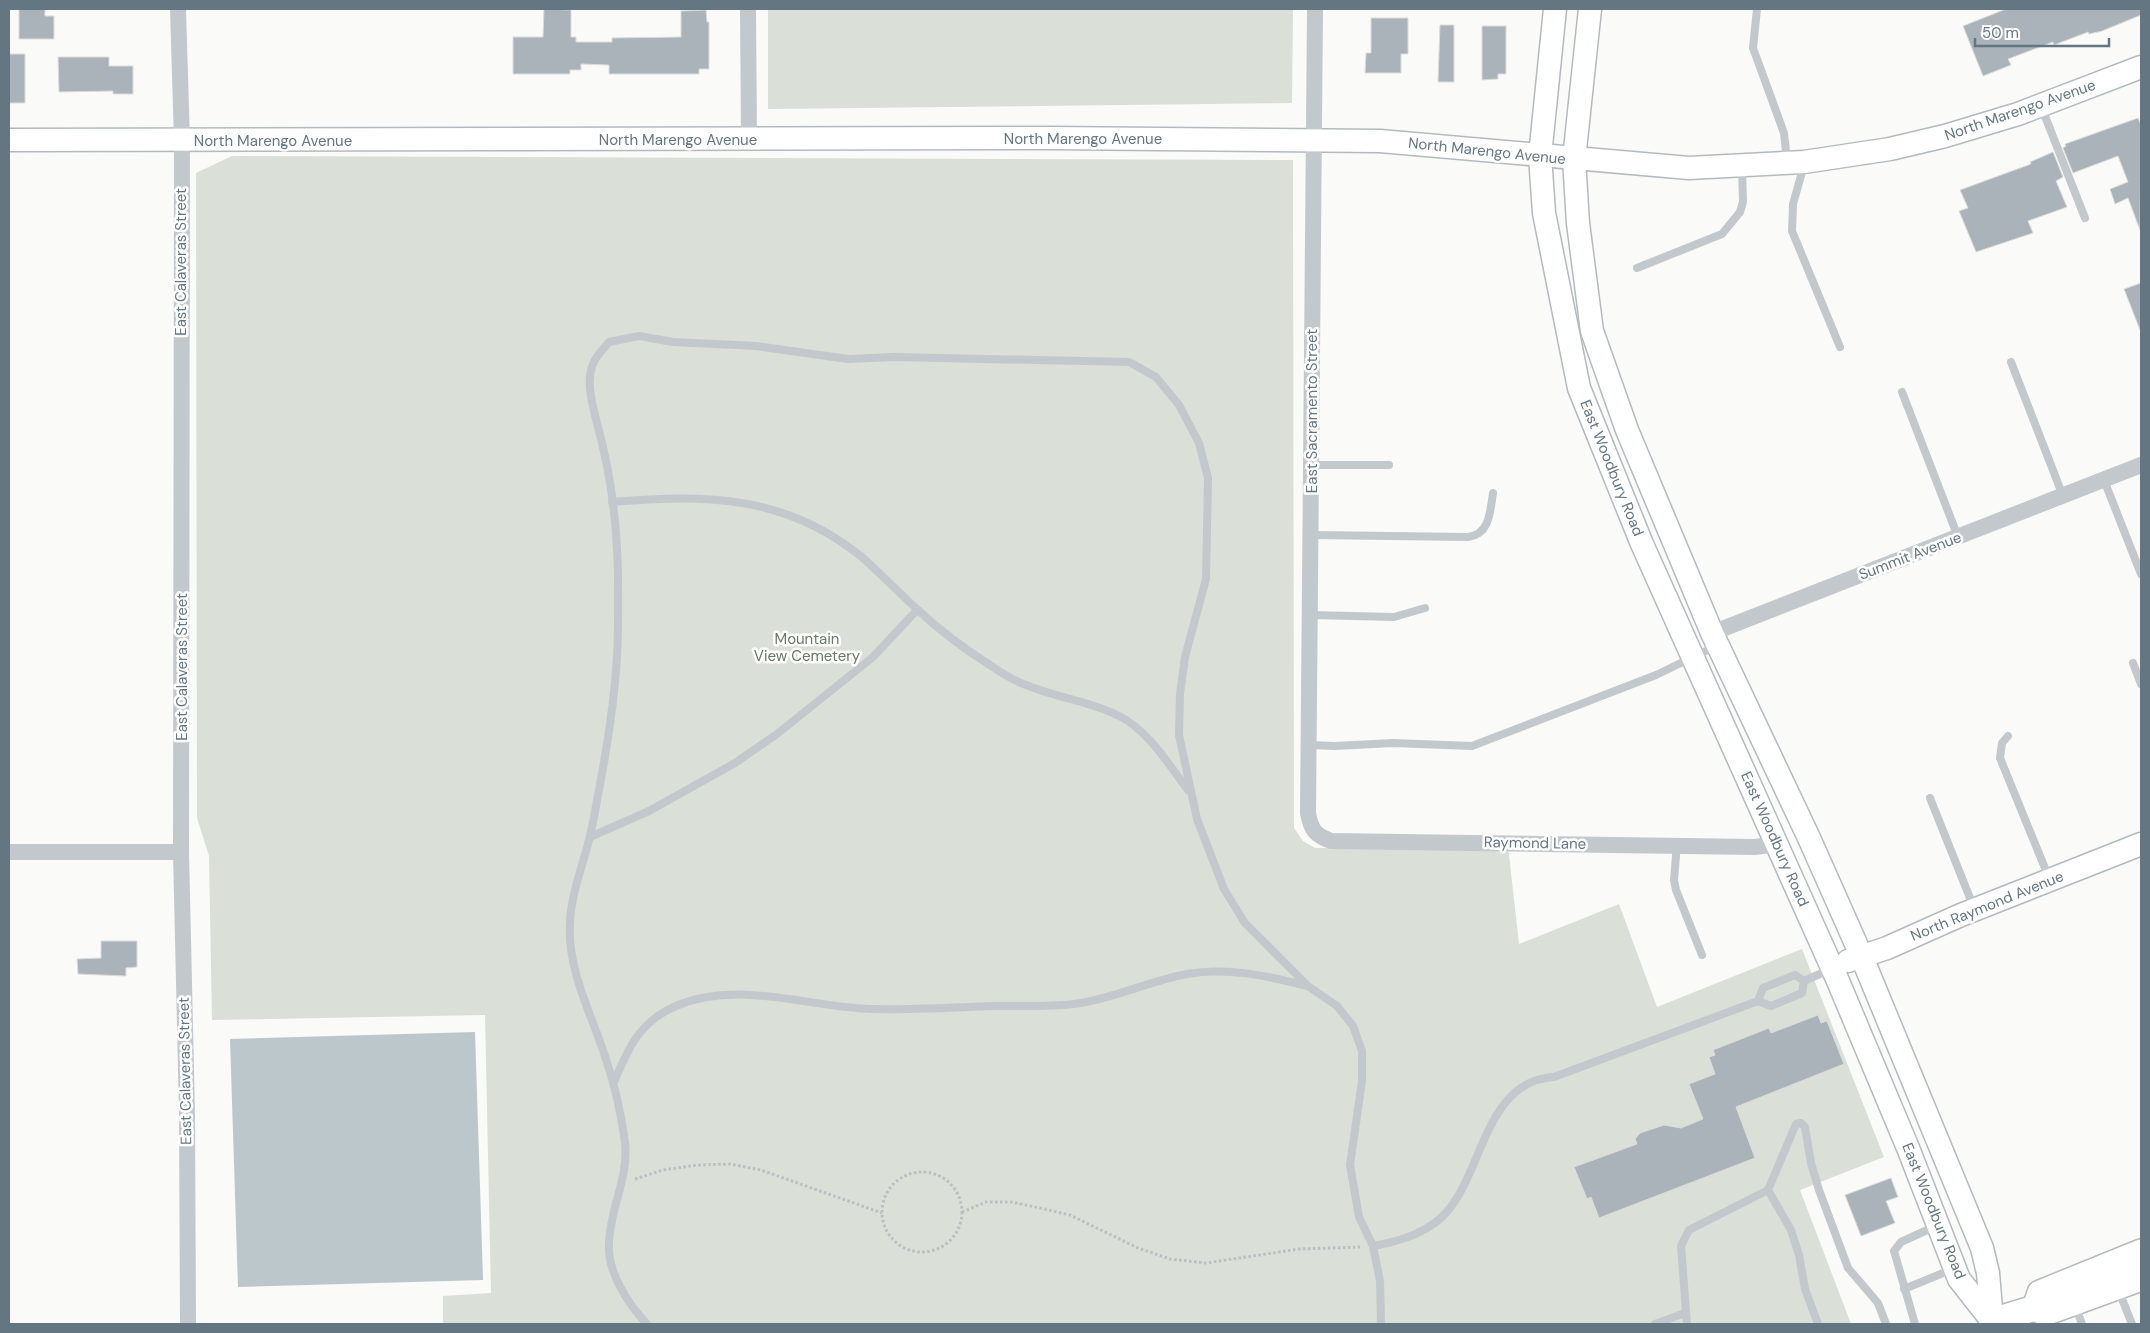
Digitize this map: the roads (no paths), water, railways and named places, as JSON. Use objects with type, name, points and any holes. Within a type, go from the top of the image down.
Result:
[{"type":"main road","name":"East Woodbury Road","points":[[1555,9],[1540,156],[1544,212],[1557,285],[1580,388],[1642,544],[1833,968],[1955,1268],[1962,1283],[1991,1323]]},
{"type":"main road","name":"East Woodbury Road","points":[[1590,9],[1574,159],[1578,224],[1592,331],[1627,430],[1715,639],[1809,838],[1861,955],[1982,1248],[1988,1273],[1991,1323]]},
{"type":"main road","name":"North Marengo Avenue","points":[[9,140],[1049,138],[1380,141],[1689,168],[1796,162],[1890,149],[1946,136],[2040,105],[2141,67]]},
{"type":"main road","name":"North Raymond Avenue","points":[[1833,968],[1861,955],[1887,948],[1974,910],[2141,844]]},
{"type":"main road","points":[[2035,1308],[2040,1293],[2141,1252]]},
{"type":"main road","points":[[1991,1323],[2035,1308],[2045,1313],[2078,1313],[2117,1287],[2141,1278]]},
{"type":"street","name":"East Calaveras Street","points":[[178,9],[182,141],[181,852],[187,1113],[188,1324]]},
{"type":"street","points":[[748,9],[748,140]]},
{"type":"street","name":"East Sacramento Street","points":[[1308,813],[1315,9]]},
{"type":"street","name":"Summit Avenue","points":[[1715,639],[1958,537],[2141,465]]},
{"type":"street","name":"Raymond Lane","points":[[1308,813],[1310,826],[1317,835],[1331,841],[1677,844],[1755,847],[1778,844]]},
{"type":"street","points":[[9,852],[181,852]]},
{"type":"lane","points":[[1757,9],[1753,48],[1796,162],[1792,231],[1840,347]]},
{"type":"lane","points":[[2040,105],[2085,218]]},
{"type":"lane","points":[[1637,268],[1722,234],[1740,212],[1743,202],[1742,165]]},
{"type":"lane","points":[[647,1324],[636,1312],[622,1290],[613,1266],[608,1244],[623,1183],[625,1144],[614,1082],[579,987],[570,951],[570,920],[575,887],[590,837],[606,752],[616,669],[617,543],[612,502],[590,379],[592,362],[609,342],[639,336],[673,342],[756,346],[848,360],[894,357],[1130,362],[1156,377],[1179,405],[1198,443],[1208,478],[1206,579],[1185,656],[1180,694],[1180,735],[1190,792],[1203,838],[1224,889],[1246,923],[1308,986],[1337,1006],[1353,1026],[1362,1051],[1362,1081],[1350,1165],[1359,1217],[1373,1246],[1380,1281],[1381,1324]]},
{"type":"lane","points":[[2010,362],[2063,496]]},
{"type":"lane","points":[[1902,392],[1958,537]]},
{"type":"lane","points":[[1311,464],[1389,465]]},
{"type":"lane","points":[[2106,480],[2141,574]]},
{"type":"lane","points":[[1311,535],[1468,538],[1478,536],[1485,528],[1493,493]]},
{"type":"lane","points":[[612,502],[664,498],[708,498],[750,503],[789,515],[829,535],[861,557],[917,610],[955,642],[1025,685],[1091,704],[1121,716],[1145,736],[1190,792]]},
{"type":"lane","points":[[1310,615],[1394,617],[1425,608]]},
{"type":"lane","points":[[590,837],[649,811],[734,764],[777,734],[873,657],[917,610]]},
{"type":"lane","points":[[1309,745],[1335,746],[1393,743],[1472,746],[1656,675],[1692,656],[1715,639]]},
{"type":"lane","points":[[2133,663],[2141,684]]},
{"type":"lane","points":[[2008,736],[2002,743],[2000,758],[2049,880]]},
{"type":"lane","points":[[1930,798],[1974,910]]},
{"type":"lane","points":[[1677,844],[1674,880],[1676,890],[1702,955]]},
{"type":"lane","points":[[1804,981],[1833,968]]},
{"type":"lane","points":[[614,1082],[632,1041],[650,1020],[676,1006],[706,998],[741,994],[872,1010],[1073,1004],[1107,997],[1188,974],[1228,972],[1266,975],[1308,986]]},
{"type":"lane","points":[[1758,1001],[1763,988],[1779,980],[1795,975],[1804,981]]},
{"type":"lane","points":[[1373,1246],[1397,1242],[1425,1230],[1450,1210],[1465,1185],[1490,1126],[1517,1090],[1538,1078],[1554,1078],[1758,1001],[1771,1006],[1788,1000],[1802,992],[1804,981]]},
{"type":"lane","points":[[1687,1324],[1681,1246],[1689,1230],[1768,1190],[1796,1124],[1801,1123],[1805,1127],[1811,1163],[1819,1190],[1848,1268],[1878,1302],[1886,1324]]},
{"type":"lane","points":[[1768,1190],[1791,1230],[1799,1255],[1805,1289],[1818,1324]]},
{"type":"lane","points":[[1915,1324],[1894,1254],[1901,1242],[1938,1225]]},
{"type":"lane","points":[[1904,1289],[1955,1268]]},
{"type":"lane","points":[[2117,1287],[2132,1324]]},
{"type":"lane","points":[[1655,1324],[1685,1313]]},
{"type":"park label","name":"Mountain View Cemetery","points":[[807,648]]}]
